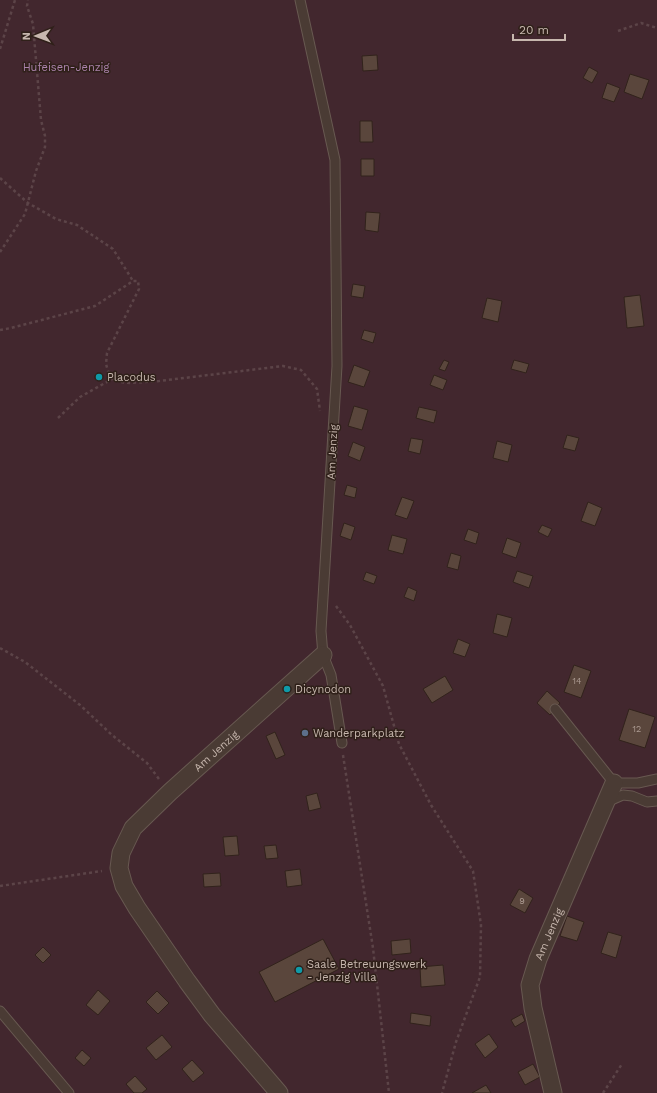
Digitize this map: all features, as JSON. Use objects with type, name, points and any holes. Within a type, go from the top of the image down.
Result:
[{"type":"street","name":"Am Jenzig","points":[[118,868],[120,853],[133,828],[170,792],[323,655]]},
{"type":"street","name":"Am Jenzig","points":[[553,1093],[533,1008],[530,985],[538,959],[614,782]]},
{"type":"street","points":[[118,868],[124,886],[137,908],[212,1015],[279,1093]]},
{"type":"lane","name":"Am Jenzig","points":[[300,0],[336,160],[337,366],[321,631],[323,655]]},
{"type":"lane","points":[[323,655],[331,675],[342,743]]},
{"type":"lane","points":[[555,709],[614,782],[638,783],[657,779]]},
{"type":"lane","points":[[604,804],[623,795],[632,796],[647,802],[657,801]]},
{"type":"lane","points":[[0,1011],[69,1093]]},
{"type":"path","points":[[0,49],[15,0]]},
{"type":"path","points":[[0,252],[25,214],[36,171],[45,148],[45,136],[41,120],[33,24],[27,6],[28,0]]},
{"type":"path","points":[[618,31],[641,22],[657,28]]},
{"type":"path","points":[[0,178],[28,203],[56,219],[77,225],[114,249],[133,281]]},
{"type":"path","points":[[0,330],[95,306],[133,281],[138,281],[139,290],[107,353],[106,364],[114,378],[120,382],[130,383],[159,381],[283,366],[301,370],[318,389]]},
{"type":"path","points":[[58,418],[80,397],[114,378]]},
{"type":"path","points":[[324,590],[350,625],[383,686],[399,744],[431,805],[473,871],[482,925],[480,977],[456,1042],[442,1093]]},
{"type":"path","points":[[0,648],[25,662],[80,705],[112,735],[147,763],[170,792]]},
{"type":"path","points":[[342,743],[373,948],[389,1093]]},
{"type":"path","points":[[0,886],[118,868]]},
{"type":"path","points":[[603,1093],[622,1064]]},
{"type":"green space","name":"Hufeisen-Jenzig","points":[[0,0],[657,0],[657,1093],[0,1093]]},
{"type":"building","points":[[377,55],[378,70],[363,71],[362,56]]},
{"type":"building","points":[[589,67],[598,72],[592,83],[583,78]]},
{"type":"building","points":[[630,74],[649,80],[642,99],[624,92]]},
{"type":"building","points":[[607,83],[620,88],[614,102],[602,98]]},
{"type":"building","points":[[360,121],[372,121],[373,142],[360,142]]},
{"type":"building","points":[[361,159],[374,159],[374,176],[361,176]]},
{"type":"building","points":[[366,212],[380,213],[378,232],[365,230]]},
{"type":"building","points":[[353,284],[365,286],[363,298],[351,296]]},
{"type":"building","points":[[640,295],[644,326],[627,328],[624,297]]},
{"type":"building","points":[[487,298],[502,301],[498,322],[482,318]]},
{"type":"building","points":[[364,330],[376,333],[373,343],[361,339]]},
{"type":"building","points":[[444,360],[449,362],[445,371],[439,369]]},
{"type":"building","points":[[514,360],[529,364],[526,373],[511,369]]},
{"type":"building","points":[[354,365],[370,371],[364,387],[348,382]]},
{"type":"building","points":[[434,375],[447,380],[443,390],[430,385]]},
{"type":"building","points":[[354,406],[368,410],[362,430],[348,426]]},
{"type":"building","points":[[419,407],[437,411],[434,423],[416,418]]},
{"type":"building","points":[[567,435],[579,438],[575,451],[563,448]]},
{"type":"building","points":[[411,438],[423,440],[420,454],[408,451]]},
{"type":"building","points":[[497,441],[512,445],[508,462],[493,458]]},
{"type":"building","points":[[353,442],[365,447],[360,461],[348,456]]},
{"type":"building","points":[[347,485],[357,488],[355,498],[344,495]]},
{"type":"building","points":[[402,497],[414,501],[407,519],[395,515]]},
{"type":"building","points":[[588,502],[602,508],[595,526],[581,521]]},
{"type":"building","points":[[344,523],[355,527],[351,540],[340,536]]},
{"type":"building","points":[[542,525],[552,529],[548,537],[538,532]]},
{"type":"building","points":[[468,529],[479,533],[476,544],[464,540]]},
{"type":"building","points":[[392,535],[407,539],[403,554],[388,550]]},
{"type":"building","points":[[507,538],[521,543],[516,558],[502,553]]},
{"type":"building","points":[[451,553],[461,556],[458,570],[447,567]]},
{"type":"building","points":[[517,571],[533,576],[529,588],[513,582]]},
{"type":"building","points":[[366,572],[377,576],[374,584],[363,580]]},
{"type":"building","points":[[408,587],[417,591],[414,601],[404,597]]},
{"type":"building","points":[[497,614],[512,618],[507,637],[493,633]]},
{"type":"building","points":[[458,639],[470,644],[465,657],[453,653]]},
{"type":"building","points":[[574,665],[591,671],[581,698],[564,692]]},
{"type":"building","points":[[445,676],[453,690],[432,703],[423,689]]},
{"type":"building","points":[[547,691],[560,703],[550,715],[537,703]]},
{"type":"building","points":[[629,709],[655,717],[645,748],[619,740]]},
{"type":"building","points":[[275,732],[285,755],[276,759],[266,736]]},
{"type":"building","points":[[317,793],[321,808],[309,811],[306,796]]},
{"type":"building","points":[[237,836],[239,855],[225,856],[223,837]]},
{"type":"building","points":[[276,845],[278,858],[266,859],[264,846]]},
{"type":"building","points":[[300,869],[302,885],[287,887],[285,871]]},
{"type":"building","points":[[220,873],[221,886],[204,887],[203,874]]},
{"type":"building","points":[[519,889],[533,898],[525,913],[510,905]]},
{"type":"building","points":[[567,916],[584,922],[577,941],[560,936]]},
{"type":"building","points":[[608,932],[622,936],[616,958],[601,953]]},
{"type":"building","name":"Saale Betreuungswerk - Jenzig Villa","points":[[323,939],[339,969],[275,1002],[259,972]]},
{"type":"building","points":[[410,939],[411,953],[392,955],[391,941]]},
{"type":"building","points":[[43,947],[51,955],[43,963],[35,955]]},
{"type":"building","points":[[443,965],[445,985],[421,987],[420,967]]},
{"type":"building","points":[[98,990],[110,1001],[98,1015],[86,1005]]},
{"type":"building","points":[[157,991],[169,1003],[158,1014],[146,1002]]},
{"type":"building","points":[[411,1013],[431,1016],[430,1026],[410,1023]]},
{"type":"building","points":[[522,1014],[525,1021],[515,1027],[511,1020]]},
{"type":"building","points":[[489,1034],[498,1047],[485,1058],[475,1044]]},
{"type":"building","points":[[162,1035],[172,1047],[156,1060],[146,1048]]},
{"type":"building","points":[[82,1050],[91,1058],[84,1066],[75,1058]]},
{"type":"building","points":[[192,1060],[204,1073],[193,1082],[182,1069]]},
{"type":"building","points":[[533,1064],[540,1077],[525,1085],[518,1072]]},
{"type":"building","points":[[135,1076],[147,1089],[142,1093],[134,1093],[126,1084]]},
{"type":"building","points":[[486,1085],[491,1093],[472,1093]]},
{"type":"place","name":"Placodus","points":[[99,377]]},
{"type":"place","name":"Dicynodon","points":[[287,689]]},
{"type":"place","name":"Wanderparkplatz","points":[[305,733]]},
{"type":"place","name":"Saale Betreuungswerk - Jenzig Villa","points":[[299,970]]}]
